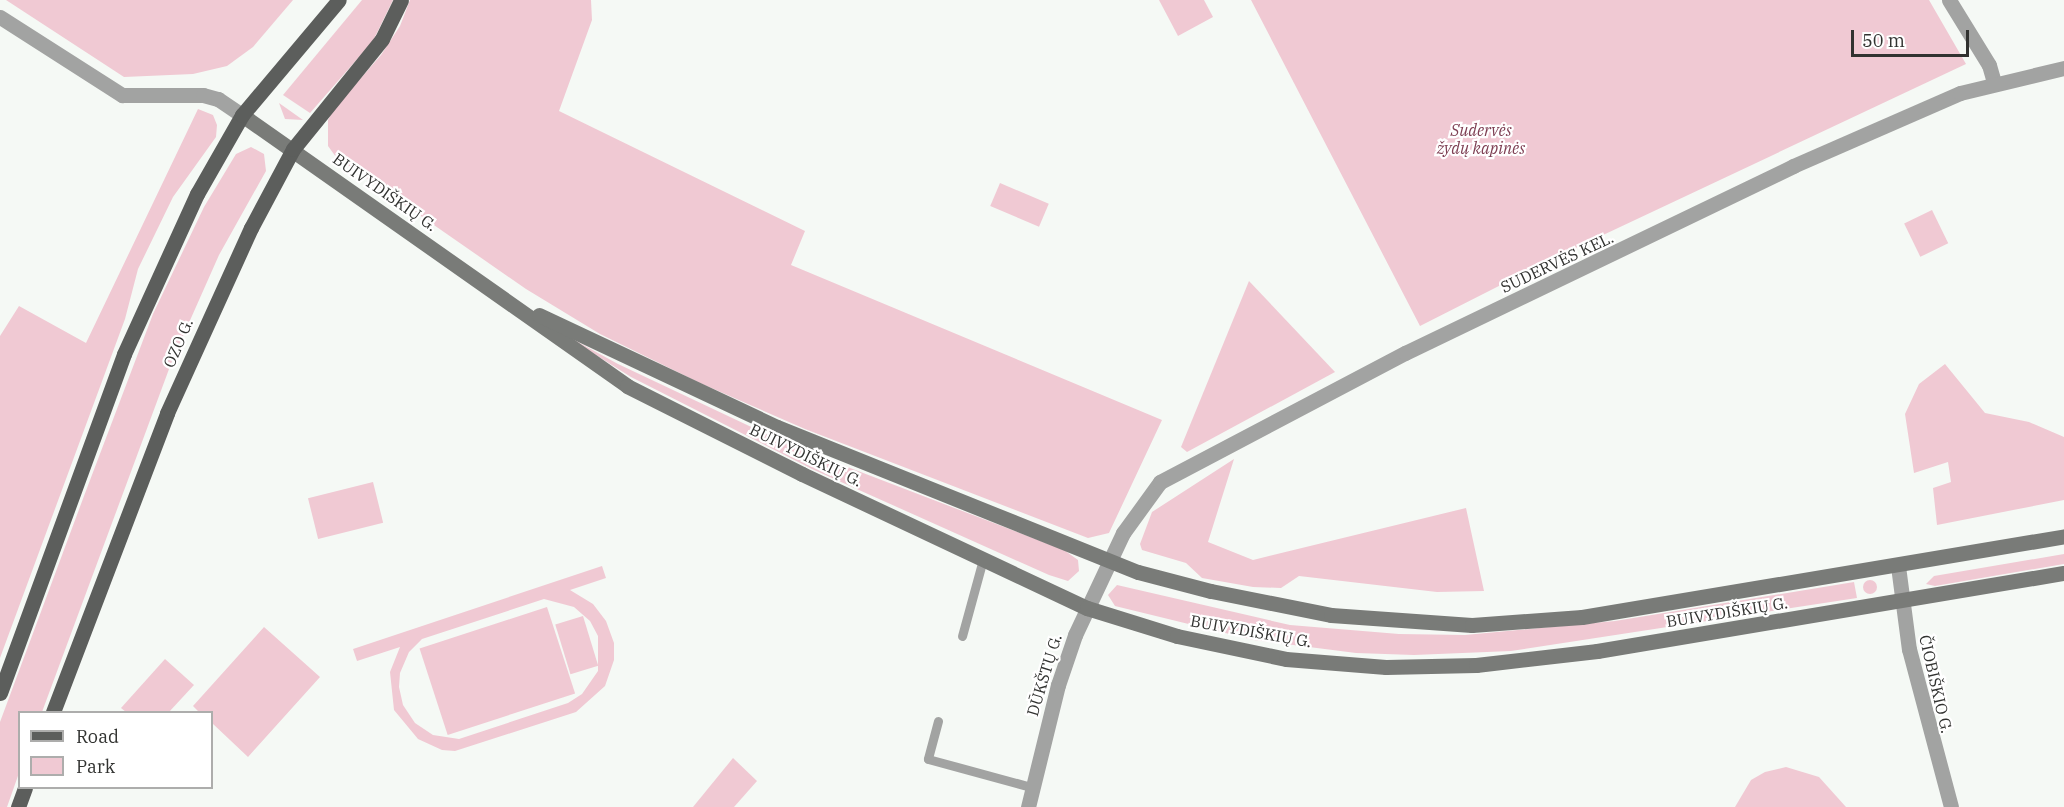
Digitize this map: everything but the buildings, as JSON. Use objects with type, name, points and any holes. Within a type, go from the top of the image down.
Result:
[{"type":"main road","points":[[0,693],[124,354],[197,194],[243,115],[339,0]]},
{"type":"main road","name":"OZO G.","points":[[53,711],[167,413],[210,313],[293,149],[382,39],[395,18],[401,0]]},
{"type":"main road","name":"BUIVYDIŠKIŲ G.","points":[[243,115],[627,386],[1087,608],[1178,636],[1286,659],[1386,667],[1476,665],[1597,651],[1903,602],[2064,573]]},
{"type":"main road","name":"BUIVYDIŠKIŲ G.","points":[[507,300],[777,428],[1111,559],[1138,572],[1299,610],[1472,625],[1582,617],[1898,566],[2064,536]]},
{"type":"main road","points":[[18,807],[25,789]]},
{"type":"street","points":[[1949,0],[1989,65],[1994,82]]},
{"type":"street","points":[[0,17],[122,95],[202,95],[243,115]]},
{"type":"street","name":"SUDERVĖS KEL.","points":[[1111,559],[1145,499],[1178,472],[1405,354],[1777,174],[1913,111],[1994,82],[2064,68]]},
{"type":"street","name":"DŪKŠTŲ G.","points":[[1028,807],[1031,787],[1058,685],[1087,608],[1111,559]]},
{"type":"street","name":"ČIOBIŠKIO G.","points":[[1898,566],[1909,649],[1951,807]]},
{"type":"lane","points":[[962,636],[983,559]]},
{"type":"lane","points":[[938,721],[928,759],[1031,787]]},
{"type":"green space","points":[[6,0],[293,0],[253,47],[227,66],[193,74],[124,77]]},
{"type":"green space","points":[[362,0],[393,0],[373,41],[310,113],[283,95]]},
{"type":"green space","points":[[410,0],[591,0],[592,20],[559,111],[805,231],[791,265],[1162,420],[1109,533],[1088,538],[805,429],[700,383],[600,334],[526,289],[336,157],[328,146],[328,120],[334,109],[381,55],[400,26]]},
{"type":"green space","points":[[1159,0],[1204,0],[1213,17],[1178,36]]},
{"type":"green space","name":"Sudervės žydų kapinės","points":[[1251,0],[1929,0],[1966,64],[1550,260],[1420,326]]},
{"type":"green space","points":[[279,103],[303,120],[285,119]]},
{"type":"green space","points":[[198,109],[213,115],[217,125],[216,137],[173,197],[138,269],[125,319],[0,658],[0,336],[19,306],[86,343]]},
{"type":"green space","points":[[251,147],[264,154],[266,171],[219,255],[172,361],[42,711],[18,711],[18,776],[7,807],[0,807],[0,722],[153,314],[204,207],[236,154]]},
{"type":"green space","points":[[1000,183],[1049,204],[1039,227],[990,206]]},
{"type":"green space","points":[[1932,210],[1948,243],[1920,257],[1904,224]]},
{"type":"green space","points":[[1249,281],[1335,372],[1187,452],[1181,447]]},
{"type":"green space","points":[[556,330],[618,364],[785,443],[1064,550],[1078,560],[1079,571],[1068,581],[1049,575],[812,469],[631,377]]},
{"type":"green space","points":[[1945,364],[1985,413],[2029,422],[2064,437],[2064,500],[1937,525],[1933,488],[1951,482],[1948,462],[1914,473],[1905,414],[1919,384]]},
{"type":"green space","points":[[1234,459],[1208,542],[1253,560],[1466,508],[1484,591],[1437,592],[1299,576],[1281,588],[1253,587],[1202,578],[1186,563],[1142,550],[1140,544],[1152,512]]},
{"type":"green space","points":[[373,482],[383,523],[318,539],[308,498]]},
{"type":"green space","points":[[2064,554],[2064,564],[1935,586],[1926,584],[1934,576]]},
{"type":"green space","points":[[602,566],[606,578],[570,590],[593,604],[606,621],[614,643],[614,660],[605,686],[576,712],[455,751],[442,750],[418,739],[394,710],[390,672],[400,647],[357,661],[353,649]],"holes":[[[544,599],[574,607],[590,621],[598,636],[598,671],[582,694],[568,703],[459,739],[433,735],[415,723],[403,705],[399,687],[400,673],[409,652],[422,639]]]},
{"type":"green space","points":[[1867,580],[1873,580],[1877,587],[1873,594],[1867,594],[1863,590],[1863,584]]},
{"type":"green space","points":[[1854,582],[1857,598],[1511,651],[1414,655],[1356,653],[1254,640],[1115,606],[1108,595],[1117,585],[1290,625],[1399,634],[1465,635],[1615,621]]},
{"type":"green space","points":[[547,607],[575,694],[448,735],[420,648]]},
{"type":"green space","points":[[583,616],[598,666],[570,674],[555,624]]},
{"type":"green space","points":[[264,627],[320,677],[248,757],[213,724],[213,711],[198,711],[193,706]]},
{"type":"green space","points":[[165,659],[194,685],[170,711],[125,711],[121,708]]},
{"type":"green space","points":[[733,758],[757,781],[734,807],[693,807]]},
{"type":"green space","points":[[1786,767],[1819,777],[1846,807],[1735,807],[1751,780],[1765,772]]}]
